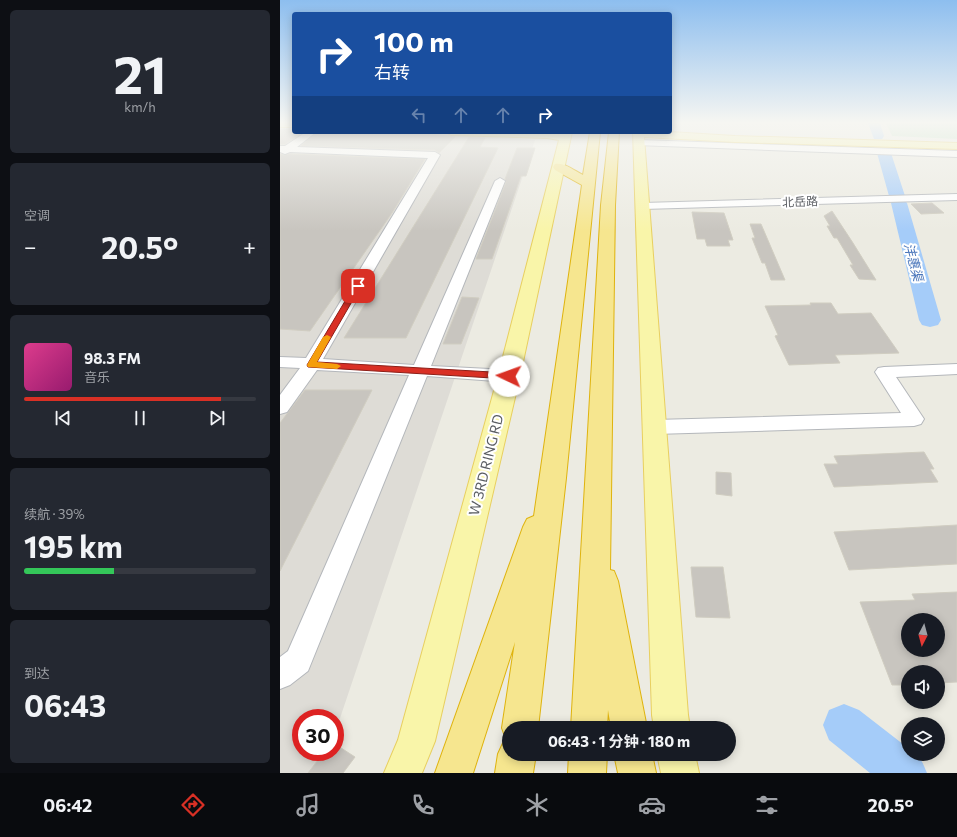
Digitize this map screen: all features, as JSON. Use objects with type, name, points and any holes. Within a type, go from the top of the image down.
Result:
[{"type":"highway","points":[[521,721],[553,478],[591,159]]},
{"type":"highway","points":[[589,721],[608,205],[612,159]]},
{"type":"highway","points":[[559,167],[588,183]]},
{"type":"highway","points":[[456,768],[553,478]]},
{"type":"highway","points":[[596,537],[628,721]]},
{"type":"highway","points":[[514,773],[516,761]]},
{"type":"highway","points":[[587,773],[588,761]]},
{"type":"main road","name":"W 3RD RING RD","points":[[403,773],[416,741],[509,376],[561,159]]},
{"type":"main road","points":[[642,159],[643,206],[671,721]]},
{"type":"main road","points":[[677,761],[680,773]]},
{"type":"street","points":[[280,408],[311,365],[433,159]]},
{"type":"street","points":[[280,675],[298,661],[500,181]]},
{"type":"street","name":"北岳路","points":[[643,206],[957,197]]},
{"type":"street","points":[[280,362],[509,376]]},
{"type":"street","points":[[655,427],[914,419],[884,372],[957,369]]},
{"type":"shaded area","points":[[280,159],[529,159],[343,709],[292,709],[292,761],[326,761],[322,773],[280,773]]},
{"type":"building","points":[[280,159],[425,159],[392,213],[310,331],[280,329]]},
{"type":"building","points":[[455,159],[493,159],[406,338],[344,338]]},
{"type":"building","points":[[513,159],[531,159],[526,176],[521,176],[492,259],[476,259],[506,182],[505,179]]},
{"type":"building","points":[[932,203],[944,213],[921,214],[911,204]]},
{"type":"building","points":[[832,211],[876,280],[859,279],[850,265],[853,265],[837,238],[834,238],[827,226],[830,226],[824,216]]},
{"type":"building","points":[[692,212],[724,213],[733,240],[728,240],[730,246],[707,246],[705,239],[697,239]]},
{"type":"building","points":[[750,224],[761,224],[785,280],[771,280],[765,263],[762,263],[752,238],[755,238]]},
{"type":"building","points":[[462,297],[479,298],[461,344],[443,344]]},
{"type":"building","points":[[810,303],[831,303],[838,314],[871,313],[899,353],[835,355],[840,363],[789,365],[775,336],[778,335],[765,306],[811,305]]},
{"type":"building","points":[[305,390],[372,390],[280,571],[280,423]]},
{"type":"building","points":[[924,452],[934,469],[930,469],[938,482],[834,487],[824,464],[838,464],[834,456]]},
{"type":"building","points":[[716,472],[731,473],[732,496],[716,494]]},
{"type":"building","points":[[957,525],[957,564],[849,570],[834,532]]},
{"type":"building","points":[[691,567],[723,567],[730,618],[696,617]]},
{"type":"building","points":[[957,592],[957,682],[945,683],[945,665],[901,665],[901,685],[892,685],[860,602],[915,600],[912,594]]},
{"type":"building","points":[[344,750],[355,757],[343,773],[308,773],[317,761],[344,761]]},
{"type":"waterway","name":"沣惠渠","points":[[886,159],[897,196]]},
{"type":"waterway","name":"沣惠渠","points":[[899,203],[930,320]]},
{"type":"waterway","name":"沣惠渠","points":[[844,725],[905,773]]},
{"type":"slow traffic","points":[[327,337],[311,365],[337,366]]},
{"type":"route","points":[[358,286],[311,365],[509,376]]}]
